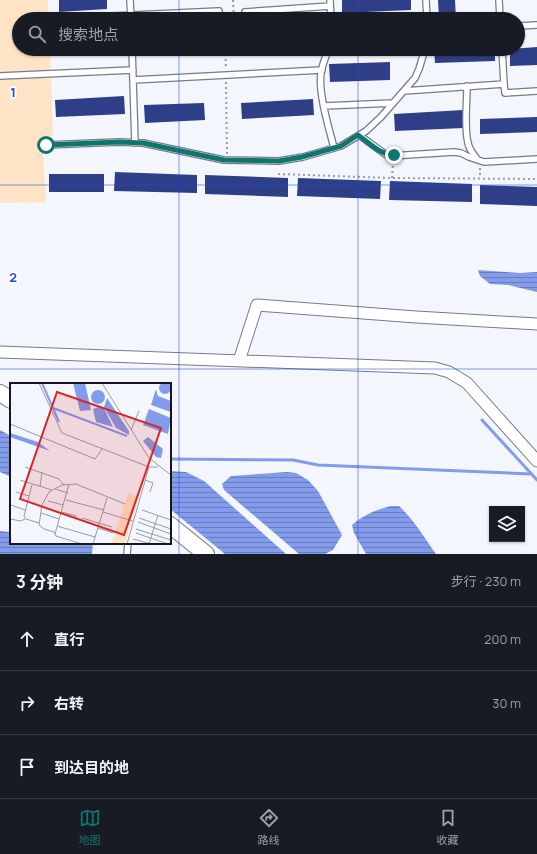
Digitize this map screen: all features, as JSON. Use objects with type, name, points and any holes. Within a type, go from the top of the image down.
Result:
[{"type":"main road","points":[[0,393],[10,399]]},
{"type":"main road","points":[[171,526],[206,554]]},
{"type":"street","points":[[239,361],[257,305],[416,317],[537,324]]},
{"type":"street","points":[[0,352],[435,368],[449,372],[467,383],[537,460]]},
{"type":"lane","points":[[130,0],[131,12]]},
{"type":"lane","points":[[426,0],[427,12]]},
{"type":"lane","points":[[499,0],[500,12]]},
{"type":"lane","points":[[246,12],[330,3]]},
{"type":"lane","points":[[205,12],[220,11]]},
{"type":"lane","points":[[525,26],[537,25]]},
{"type":"lane","points":[[132,56],[135,143]]},
{"type":"lane","points":[[326,56],[321,74],[321,91],[334,148]]},
{"type":"lane","points":[[46,145],[119,142],[143,143],[227,160],[279,161],[302,157],[341,146],[366,131],[394,103],[415,78],[423,56]]},
{"type":"lane","points":[[502,56],[505,93],[537,91]]},
{"type":"lane","points":[[0,76],[133,70]]},
{"type":"lane","points":[[133,80],[322,70]]},
{"type":"lane","points":[[404,91],[504,84]]},
{"type":"lane","points":[[467,86],[466,133],[471,152],[477,160]]},
{"type":"lane","points":[[324,106],[394,103]]},
{"type":"lane","points":[[358,135],[384,154],[391,156],[454,152],[461,153],[484,162],[537,159]]},
{"type":"lane","points":[[127,554],[128,544]]},
{"type":"path","points":[[233,0],[234,12]]},
{"type":"path","points":[[226,56],[227,160]]},
{"type":"path","points":[[392,178],[394,155]]},
{"type":"path","points":[[278,174],[392,178],[537,179]]},
{"type":"shaded area","points":[[0,0],[48,0],[49,12],[12,12],[12,56],[50,56],[53,136],[42,137],[46,202],[0,203]]},
{"type":"water","points":[[478,270],[520,273],[537,272],[537,292],[508,285],[490,284],[480,276]]},
{"type":"water","points":[[0,430],[10,435],[10,477],[0,472]]},
{"type":"water","points":[[171,471],[186,472],[204,481],[286,554],[225,554],[171,510]]},
{"type":"water","points":[[287,472],[296,473],[308,480],[318,491],[342,535],[333,550],[325,554],[299,554],[224,490],[222,484],[231,476]]},
{"type":"water","points":[[390,506],[399,506],[404,511],[419,529],[436,554],[366,554],[354,533],[352,525],[370,513]]},
{"type":"water","points":[[0,531],[10,532],[10,544],[93,544],[92,554],[0,554]]},
{"type":"building","points":[[59,0],[107,0],[107,9],[59,12]]},
{"type":"building","points":[[342,0],[411,0],[411,10],[342,12]]},
{"type":"building","points":[[438,0],[455,0],[456,12],[439,12]]},
{"type":"building","points":[[537,47],[537,65],[510,66],[510,56],[525,56],[525,48]]},
{"type":"building","points":[[434,56],[495,56],[495,61],[435,63]]},
{"type":"building","points":[[390,62],[390,80],[330,82],[329,64]]},
{"type":"building","points":[[124,96],[125,114],[56,117],[55,100]]},
{"type":"building","points":[[313,99],[314,115],[242,119],[241,103]]},
{"type":"building","points":[[204,103],[205,120],[145,123],[144,105]]},
{"type":"building","points":[[463,110],[464,128],[395,131],[394,114]]},
{"type":"building","points":[[537,117],[537,132],[480,134],[480,119]]},
{"type":"building","points":[[115,172],[197,175],[197,193],[114,191]]},
{"type":"building","points":[[49,174],[104,174],[104,192],[49,192]]},
{"type":"building","points":[[205,175],[288,178],[288,197],[205,194]]},
{"type":"building","points":[[298,178],[381,181],[380,199],[297,196]]},
{"type":"building","points":[[390,181],[472,184],[472,202],[389,200]]},
{"type":"building","points":[[480,185],[537,187],[537,206],[480,204]]},
{"type":"waterway","points":[[482,420],[537,480]]},
{"type":"waterway","points":[[171,459],[293,460],[318,465],[531,474]]},
{"type":"route","points":[[46,145],[119,142],[143,143],[224,160],[279,161],[302,157],[341,146],[358,135],[384,154],[391,156],[394,155]]}]
